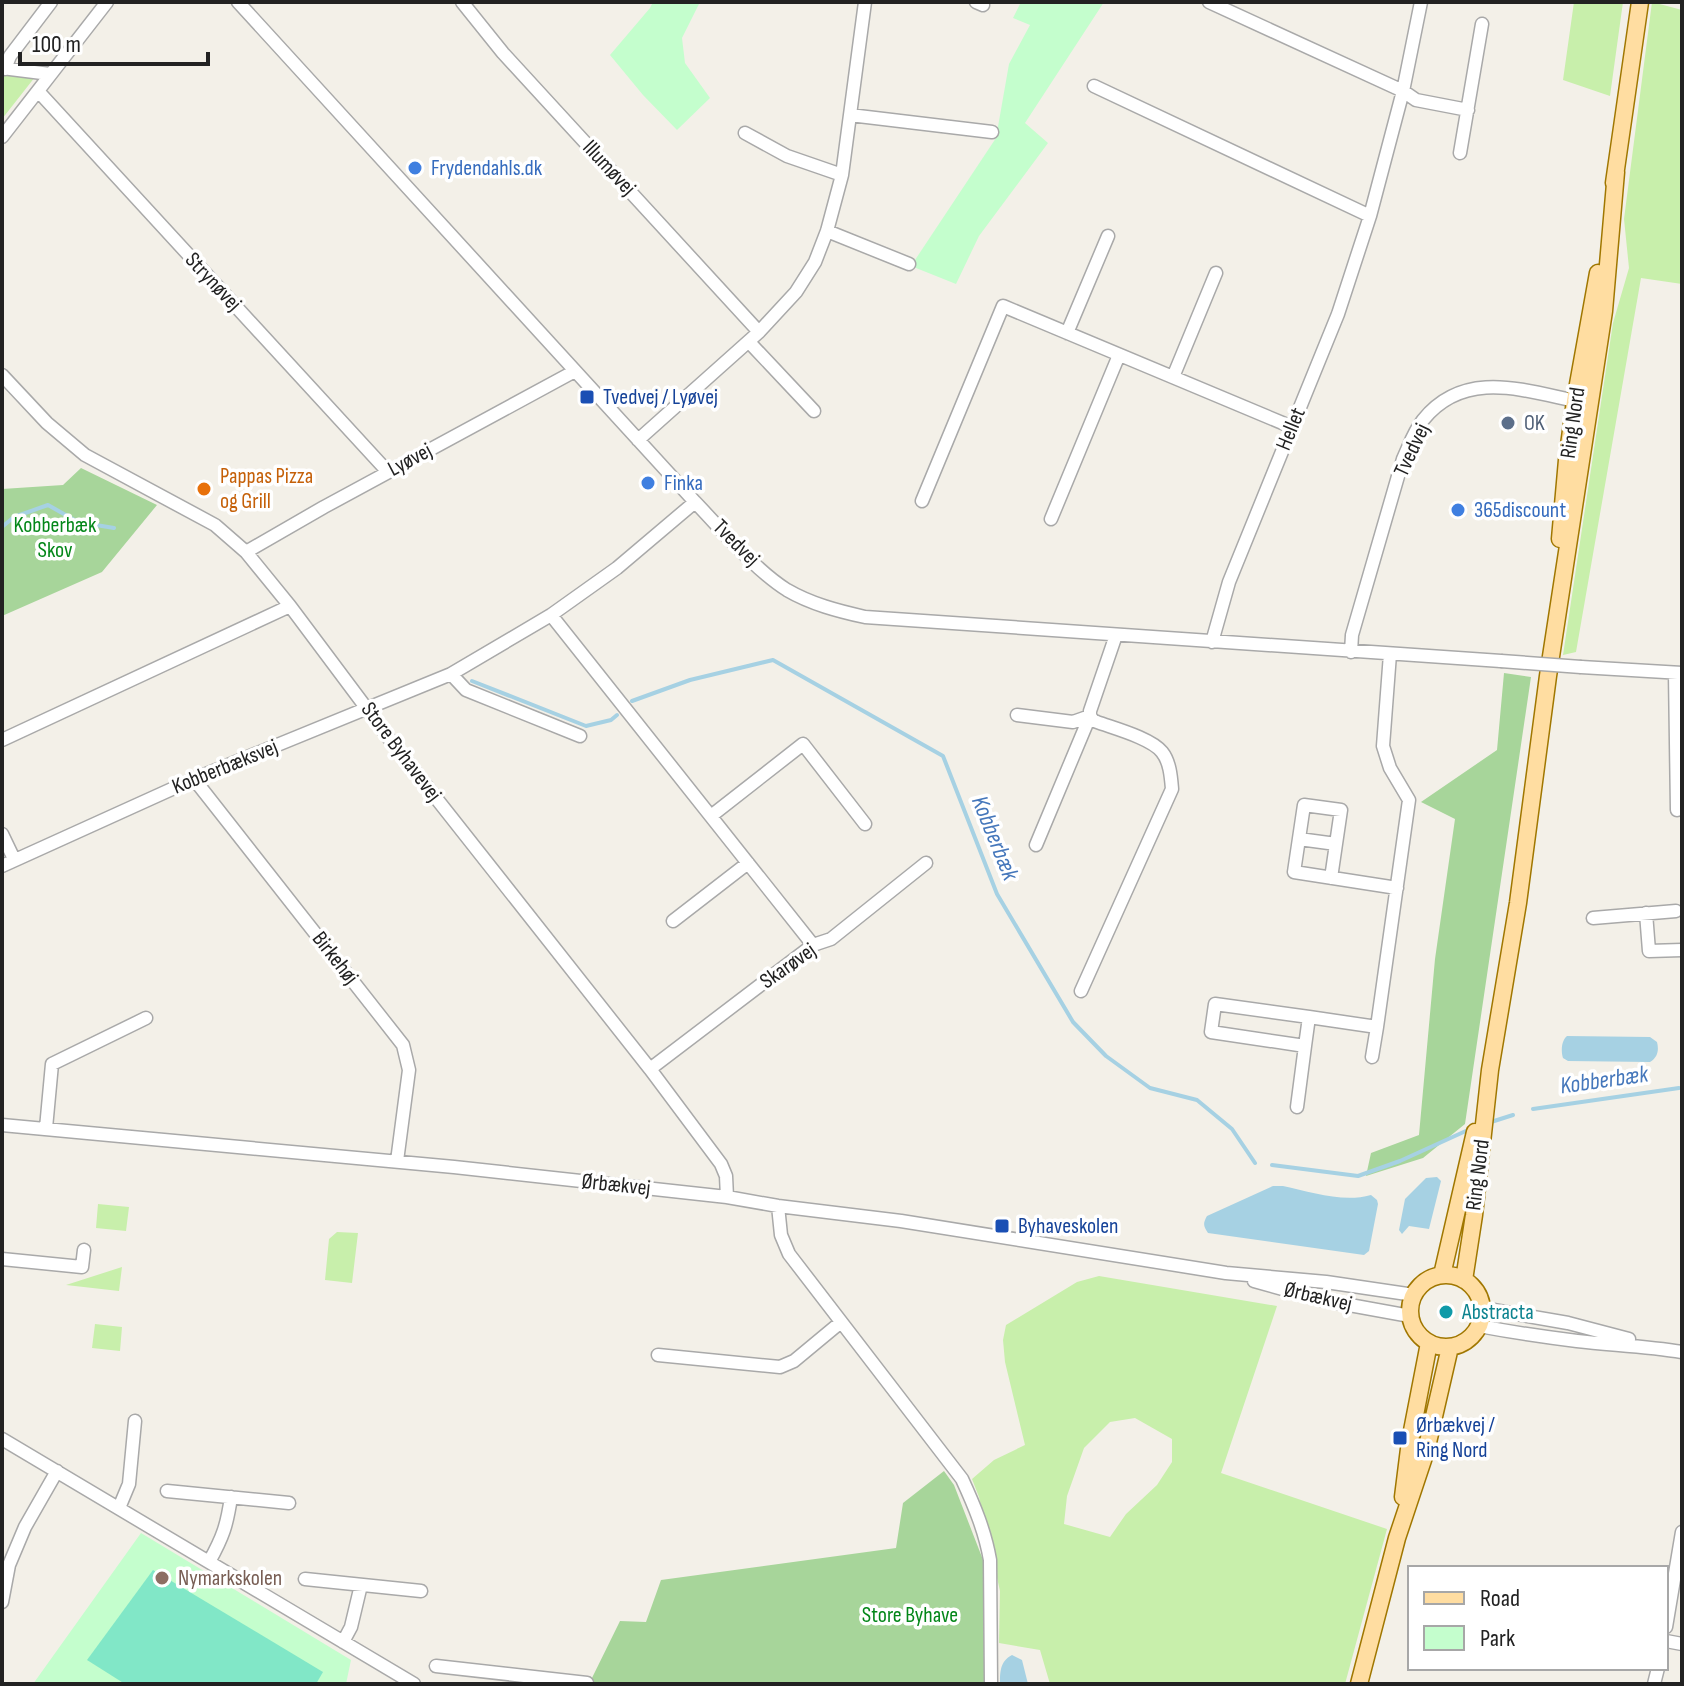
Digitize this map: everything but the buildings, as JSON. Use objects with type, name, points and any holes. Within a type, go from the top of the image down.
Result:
[{"type":"main road","name":"Ring Nord","points":[[1464,1280],[1490,1070],[1518,903],[1548,676],[1567,460],[1604,311],[1616,172],[1640,2]]},
{"type":"main road","name":"Ring Nord","points":[[1442,1275],[1490,1070]]},
{"type":"main road","points":[[1442,1275],[1464,1280],[1479,1297],[1482,1308],[1479,1326],[1462,1343],[1450,1347],[1429,1343],[1420,1336],[1410,1316],[1414,1295],[1430,1278],[1442,1275]]},
{"type":"main road","points":[[1397,1538],[1410,1441],[1429,1343]]},
{"type":"main road","points":[[1359,1684],[1397,1538],[1426,1451],[1450,1347]]},
{"type":"street","points":[[50,74],[3,68],[51,2]]},
{"type":"street","points":[[2,137],[107,2]]},
{"type":"street","points":[[242,7],[259,2]]},
{"type":"street","name":"Illumøvej","points":[[462,2],[503,53],[759,332]]},
{"type":"street","points":[[638,440],[759,332],[796,292],[815,262],[842,175],[865,2]]},
{"type":"street","points":[[1209,2],[1403,91],[1416,100],[1468,110]]},
{"type":"street","name":"Hellet","points":[[1212,642],[1229,582],[1338,314],[1370,216],[1403,91],[1421,2]]},
{"type":"street","name":"Tvedvej","points":[[242,7],[695,502],[751,560],[787,589],[826,608],[865,617],[1679,673],[1677,810]]},
{"type":"street","points":[[1460,153],[1482,24]]},
{"type":"street","points":[[1094,86],[1370,216]]},
{"type":"street","name":"Strynøvej","points":[[38,91],[388,472]]},
{"type":"street","points":[[850,115],[992,132]]},
{"type":"street","points":[[745,133],[787,156],[842,175]]},
{"type":"street","points":[[827,231],[909,264]]},
{"type":"street","points":[[1067,333],[1108,236]]},
{"type":"street","points":[[1173,377],[1216,273]]},
{"type":"street","points":[[922,501],[1003,306],[1292,427]]},
{"type":"street","points":[[749,342],[814,411]]},
{"type":"street","points":[[1051,519],[1119,355]]},
{"type":"street","name":"Lyøvej","points":[[246,552],[319,509],[575,371]]},
{"type":"street","name":"Store Byhavevej","points":[[2,375],[47,423],[85,455],[215,525],[246,552],[721,1164],[726,1176],[727,1197]]},
{"type":"street","name":"Tvedvej","points":[[1351,652],[1352,635],[1403,459],[1422,421],[1448,398],[1483,387],[1510,387],[1583,403]]},
{"type":"street","name":"Kobberbæksvej","points":[[8,862],[194,779],[451,674],[551,615],[617,568],[695,502]]},
{"type":"street","points":[[2,740],[290,606]]},
{"type":"street","points":[[551,615],[813,945]]},
{"type":"street","points":[[1036,845],[1090,716],[1116,635]]},
{"type":"street","points":[[1372,1057],[1409,800],[1390,768],[1383,746],[1390,654]]},
{"type":"street","points":[[451,674],[466,690],[580,736]]},
{"type":"street","points":[[1017,715],[1073,722],[1090,716]]},
{"type":"street","points":[[1081,991],[1172,789],[1171,771],[1162,751],[1149,742],[1097,722],[1090,716]]},
{"type":"street","points":[[711,816],[803,744],[865,824]]},
{"type":"street","name":"Birkehøj","points":[[194,779],[403,1045],[409,1070],[397,1161]]},
{"type":"street","points":[[1331,878],[1341,810],[1304,805],[1294,872],[1331,878],[1397,888]]},
{"type":"street","points":[[2,834],[8,862]]},
{"type":"street","points":[[1299,839],[1336,844]]},
{"type":"street","points":[[673,921],[748,863]]},
{"type":"street","name":"Skarøvej","points":[[650,1069],[813,945],[831,939],[926,863]]},
{"type":"street","points":[[1593,918],[1676,911]]},
{"type":"street","points":[[1646,913],[1649,951],[1682,950]]},
{"type":"street","points":[[1305,1046],[1211,1032],[1215,1004],[1377,1027]]},
{"type":"street","points":[[1297,1107],[1309,1017]]},
{"type":"street","points":[[46,1128],[52,1064],[146,1018]]},
{"type":"street","name":"Ørbækvej","points":[[2,1125],[397,1161],[727,1197],[901,1221],[1226,1273],[1326,1282],[1414,1295]]},
{"type":"street","points":[[778,1206],[781,1235],[789,1254],[962,1479],[976,1508],[986,1541],[991,1579],[991,1684]]},
{"type":"street","points":[[2,1259],[82,1267],[84,1250]]},
{"type":"street","name":"Ørbækvej","points":[[1226,1273],[1322,1300],[1410,1316]]},
{"type":"street","points":[[1482,1308],[1568,1323],[1659,1348]]},
{"type":"street","points":[[658,1355],[780,1367],[794,1361],[841,1322]]},
{"type":"street","points":[[1479,1326],[1682,1352]]},
{"type":"street","points":[[119,1508],[129,1484],[135,1421]]},
{"type":"street","points":[[2,1439],[414,1684]]},
{"type":"street","points":[[2,1602],[9,1565],[25,1527],[57,1471]]},
{"type":"street","points":[[167,1491],[289,1503]]},
{"type":"street","points":[[209,1562],[227,1525],[231,1497]]},
{"type":"street","points":[[1668,1615],[1682,1532]]},
{"type":"street","points":[[305,1579],[421,1591]]},
{"type":"street","points":[[343,1642],[351,1627],[361,1585]]},
{"type":"street","points":[[436,1666],[510,1679],[587,1683]]},
{"type":"green space","points":[[653,2],[700,2],[682,38],[685,63],[710,98],[677,130],[610,55]]},
{"type":"green space","points":[[1021,2],[1104,2],[1025,123],[1048,143],[979,236],[956,284],[911,266],[996,138],[1009,64],[1030,25],[1013,18]]},
{"type":"green space","points":[[1574,2],[1623,2],[1610,96],[1563,80]]},
{"type":"green space","points":[[1652,2],[1682,10],[1682,284],[1641,278],[1576,652],[1563,655],[1613,323],[1629,268],[1624,219]]},
{"type":"green space","points":[[2,73],[35,77],[2,119]]},
{"type":"green space","name":"Kobberbæk Skov","points":[[81,468],[157,505],[102,572],[2,616],[2,489],[63,485]]},
{"type":"green space","points":[[1504,673],[1531,677],[1465,1124],[1423,1158],[1366,1176],[1371,1153],[1419,1135],[1435,959],[1455,819],[1421,802],[1497,750]]},
{"type":"green space","points":[[98,1204],[129,1207],[126,1231],[96,1228]]},
{"type":"green space","points":[[337,1232],[358,1233],[352,1283],[325,1280],[329,1239]]},
{"type":"green space","points":[[122,1267],[119,1291],[66,1285]]},
{"type":"green space","points":[[1099,1276],[1277,1306],[1221,1473],[1387,1529],[1345,1684],[1050,1684],[1040,1650],[999,1643],[1000,1591],[979,1497],[972,1479],[994,1460],[1025,1445],[1005,1362],[1003,1340],[1006,1325],[1077,1282]],"holes":[[[1135,1418],[1172,1439],[1172,1462],[1157,1485],[1126,1514],[1110,1537],[1064,1524],[1067,1496],[1084,1448],[1110,1422]]]},
{"type":"green space","points":[[95,1324],[122,1327],[120,1351],[92,1348]]},
{"type":"green space","name":"Store Byhave","points":[[944,1471],[954,1485],[985,1565],[984,1684],[589,1684],[620,1621],[646,1622],[661,1580],[896,1548],[903,1503]]},
{"type":"green space","name":"Nymarkskolen","points":[[141,1533],[351,1660],[346,1684],[33,1684]]},
{"type":"green space","points":[[153,1570],[323,1672],[316,1684],[125,1684],[87,1660]]},
{"type":"water","points":[[1567,1036],[1650,1037],[1657,1042],[1658,1051],[1650,1062],[1568,1061],[1563,1058],[1562,1050]]},
{"type":"water","points":[[1437,1177],[1441,1181],[1429,1229],[1409,1226],[1402,1234],[1399,1230],[1405,1199],[1426,1178]]},
{"type":"water","points":[[1273,1186],[1338,1197],[1371,1195],[1378,1204],[1369,1251],[1364,1255],[1208,1233],[1204,1224],[1207,1216]]},
{"type":"water","points":[[1012,1655],[1022,1660],[1028,1684],[1000,1684],[1003,1664]]},
{"type":"waterway","name":"Kobberbæk","points":[[2,527],[14,517],[48,505],[78,522],[114,528]]},
{"type":"waterway","name":"Kobberbæk","points":[[632,701],[690,680],[773,660],[943,756],[997,894],[1073,1022],[1106,1056],[1150,1088],[1197,1100],[1232,1129],[1255,1163]]},
{"type":"waterway","name":"Kobberbæk","points":[[472,681],[586,726],[611,720],[617,715]]},
{"type":"waterway","name":"Kobberbæk","points":[[1533,1109],[1679,1088]]},
{"type":"waterway","name":"Kobberbæk","points":[[1491,1122],[1513,1115]]},
{"type":"waterway","name":"Kobberbæk","points":[[1272,1165],[1358,1176],[1468,1130]]},
{"type":"place","name":"Frydendahls.dk","points":[[415,168]]},
{"type":"place","name":"Tvedvej / Lyøvej","points":[[587,397]]},
{"type":"place","name":"OK","points":[[1508,423]]},
{"type":"place","name":"Finka","points":[[648,483]]},
{"type":"place","name":"Pappas Pizza og Grill","points":[[204,489]]},
{"type":"place","name":"365discount","points":[[1458,510]]},
{"type":"place","name":"Byhaveskolen","points":[[1002,1226]]},
{"type":"place","name":"Abstracta","points":[[1446,1312]]},
{"type":"place","name":"Ørbækvej / Ring Nord","points":[[1400,1438]]},
{"type":"place","name":"Nymarkskolen","points":[[162,1578]]}]
